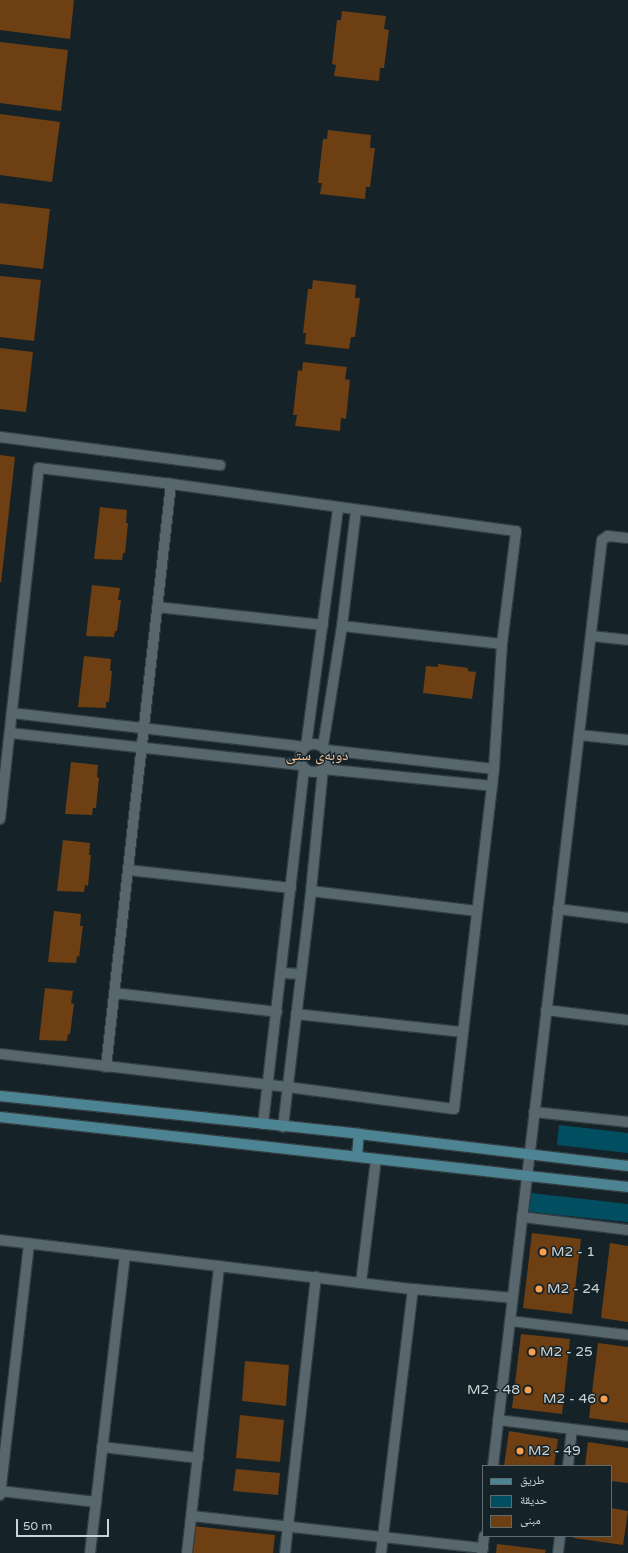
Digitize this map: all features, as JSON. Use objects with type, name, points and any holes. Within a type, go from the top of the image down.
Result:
[{"type":"street","points":[[0,437],[220,465]]},
{"type":"street","points":[[0,819],[39,468],[171,484],[338,508],[516,531],[502,644],[494,769],[454,1109],[288,1087],[0,1054]]},
{"type":"street","points":[[106,1067],[171,484]]},
{"type":"street","points":[[263,1124],[291,888],[303,766],[300,756],[305,747],[338,508]]},
{"type":"street","points":[[283,1127],[324,769],[328,762],[325,748],[356,510]]},
{"type":"street","points":[[493,1465],[602,538],[608,536],[628,538]]},
{"type":"street","points":[[157,608],[323,625]]},
{"type":"street","points":[[342,626],[502,644]]},
{"type":"street","points":[[590,636],[628,640]]},
{"type":"street","points":[[12,713],[305,747],[316,743],[325,748],[494,769]]},
{"type":"street","points":[[10,733],[303,766],[316,772],[324,769],[492,786]]},
{"type":"street","points":[[579,735],[628,740]]},
{"type":"street","points":[[128,870],[291,888]]},
{"type":"street","points":[[311,891],[477,911]]},
{"type":"street","points":[[558,909],[628,918]]},
{"type":"street","points":[[282,973],[301,974]]},
{"type":"street","points":[[114,993],[277,1012]]},
{"type":"street","points":[[546,1010],[628,1020]]},
{"type":"street","points":[[296,1014],[463,1032]]},
{"type":"street","points":[[0,1096],[358,1134],[529,1156],[628,1166]]},
{"type":"street","points":[[534,1112],[628,1122]]},
{"type":"street","points":[[0,1117],[628,1187]]},
{"type":"street","points":[[357,1156],[358,1134]]},
{"type":"street","points":[[362,1282],[376,1159]]},
{"type":"street","points":[[522,1217],[628,1230]]},
{"type":"street","points":[[0,1240],[413,1289],[513,1298]]},
{"type":"street","points":[[28,1244],[0,1492],[96,1502]]},
{"type":"street","points":[[90,1553],[124,1255]]},
{"type":"street","points":[[187,1553],[219,1266]]},
{"type":"street","points":[[285,1553],[316,1277]]},
{"type":"street","points":[[381,1553],[413,1289]]},
{"type":"street","points":[[510,1321],[628,1335]]},
{"type":"street","points":[[498,1420],[628,1436]]},
{"type":"street","points":[[568,1465],[572,1430]]},
{"type":"street","points":[[102,1447],[198,1458]]},
{"type":"street","points":[[192,1516],[383,1537],[483,1550],[484,1537]]},
{"type":"street","points":[[558,1553],[560,1537]]},
{"type":"green space","points":[[559,1125],[628,1133],[628,1153],[557,1145]]},
{"type":"green space","points":[[531,1193],[628,1204],[628,1222],[529,1212]]},
{"type":"building","points":[[0,0],[74,0],[70,39],[0,30]]},
{"type":"building","points":[[342,11],[386,16],[384,29],[389,30],[384,68],[380,68],[379,81],[334,76],[336,65],[332,64],[337,20],[341,20]]},
{"type":"building","points":[[0,42],[68,50],[61,111],[0,103]]},
{"type":"building","points":[[0,114],[60,122],[52,182],[0,175]]},
{"type":"building","points":[[328,130],[371,135],[370,148],[375,148],[370,187],[366,187],[365,199],[320,194],[322,183],[318,183],[323,139],[327,139]]},
{"type":"building","points":[[0,203],[50,209],[43,269],[0,264]]},
{"type":"building","points":[[0,276],[41,280],[34,341],[0,337]]},
{"type":"building","points":[[313,280],[356,285],[355,298],[360,298],[355,337],[351,337],[349,349],[305,344],[306,333],[303,333],[308,289],[312,289]]},
{"type":"building","points":[[0,348],[33,352],[26,412],[0,409]]},
{"type":"building","points":[[303,362],[347,367],[345,379],[350,380],[346,419],[341,418],[340,431],[295,426],[297,415],[293,415],[298,370],[302,371]]},
{"type":"building","points":[[0,455],[15,457],[1,583],[0,582]]},
{"type":"building","points":[[100,507],[127,510],[126,523],[128,523],[125,553],[123,553],[122,560],[94,559]]},
{"type":"building","points":[[92,585],[120,588],[118,600],[121,600],[117,631],[115,631],[114,637],[86,636]]},
{"type":"building","points":[[84,656],[111,659],[110,671],[112,671],[109,702],[106,702],[106,708],[78,707]]},
{"type":"building","points":[[438,664],[468,668],[468,671],[476,672],[472,699],[423,693],[426,666],[438,667]]},
{"type":"building","points":[[71,762],[98,765],[97,777],[99,778],[96,808],[93,808],[92,815],[65,814]]},
{"type":"building","points":[[63,840],[90,843],[89,855],[91,855],[88,886],[85,885],[84,892],[57,891]]},
{"type":"building","points":[[54,911],[81,914],[80,926],[83,926],[79,957],[77,956],[76,963],[48,962]]},
{"type":"building","points":[[45,988],[73,991],[71,1003],[74,1004],[70,1034],[68,1034],[67,1041],[39,1040]]},
{"type":"building","points":[[532,1233],[581,1239],[572,1314],[523,1308]]},
{"type":"building","points":[[610,1243],[628,1246],[628,1322],[601,1318]]},
{"type":"building","points":[[521,1334],[570,1339],[562,1414],[512,1408]]},
{"type":"building","points":[[598,1343],[628,1347],[628,1423],[589,1418]]},
{"type":"building","points":[[245,1361],[289,1365],[286,1406],[242,1401]]},
{"type":"building","points":[[240,1415],[284,1420],[280,1462],[236,1458]]},
{"type":"building","points":[[509,1431],[558,1439],[554,1465],[504,1465]]},
{"type":"building","points":[[588,1442],[628,1448],[628,1483],[612,1481],[612,1465],[585,1465]]},
{"type":"building","points":[[236,1469],[280,1473],[278,1495],[233,1491]]},
{"type":"building","points":[[612,1508],[628,1511],[623,1545],[574,1538],[612,1537]]},
{"type":"building","points":[[193,1526],[275,1535],[273,1553],[190,1553]]},
{"type":"building","points":[[497,1544],[546,1550],[545,1553],[496,1553]]},
{"type":"place","name":"M2 - 1","points":[[543,1252]]},
{"type":"place","name":"M2 - 24","points":[[539,1289]]},
{"type":"place","name":"M2 - 25","points":[[532,1352]]},
{"type":"place","name":"M2 - 48","points":[[528,1390]]},
{"type":"place","name":"M2 - 46","points":[[604,1399]]},
{"type":"place","name":"M2 - 49","points":[[520,1451]]},
{"type":"district","name":"دوبه‌ی ستی","points":[[317,756]]}]
